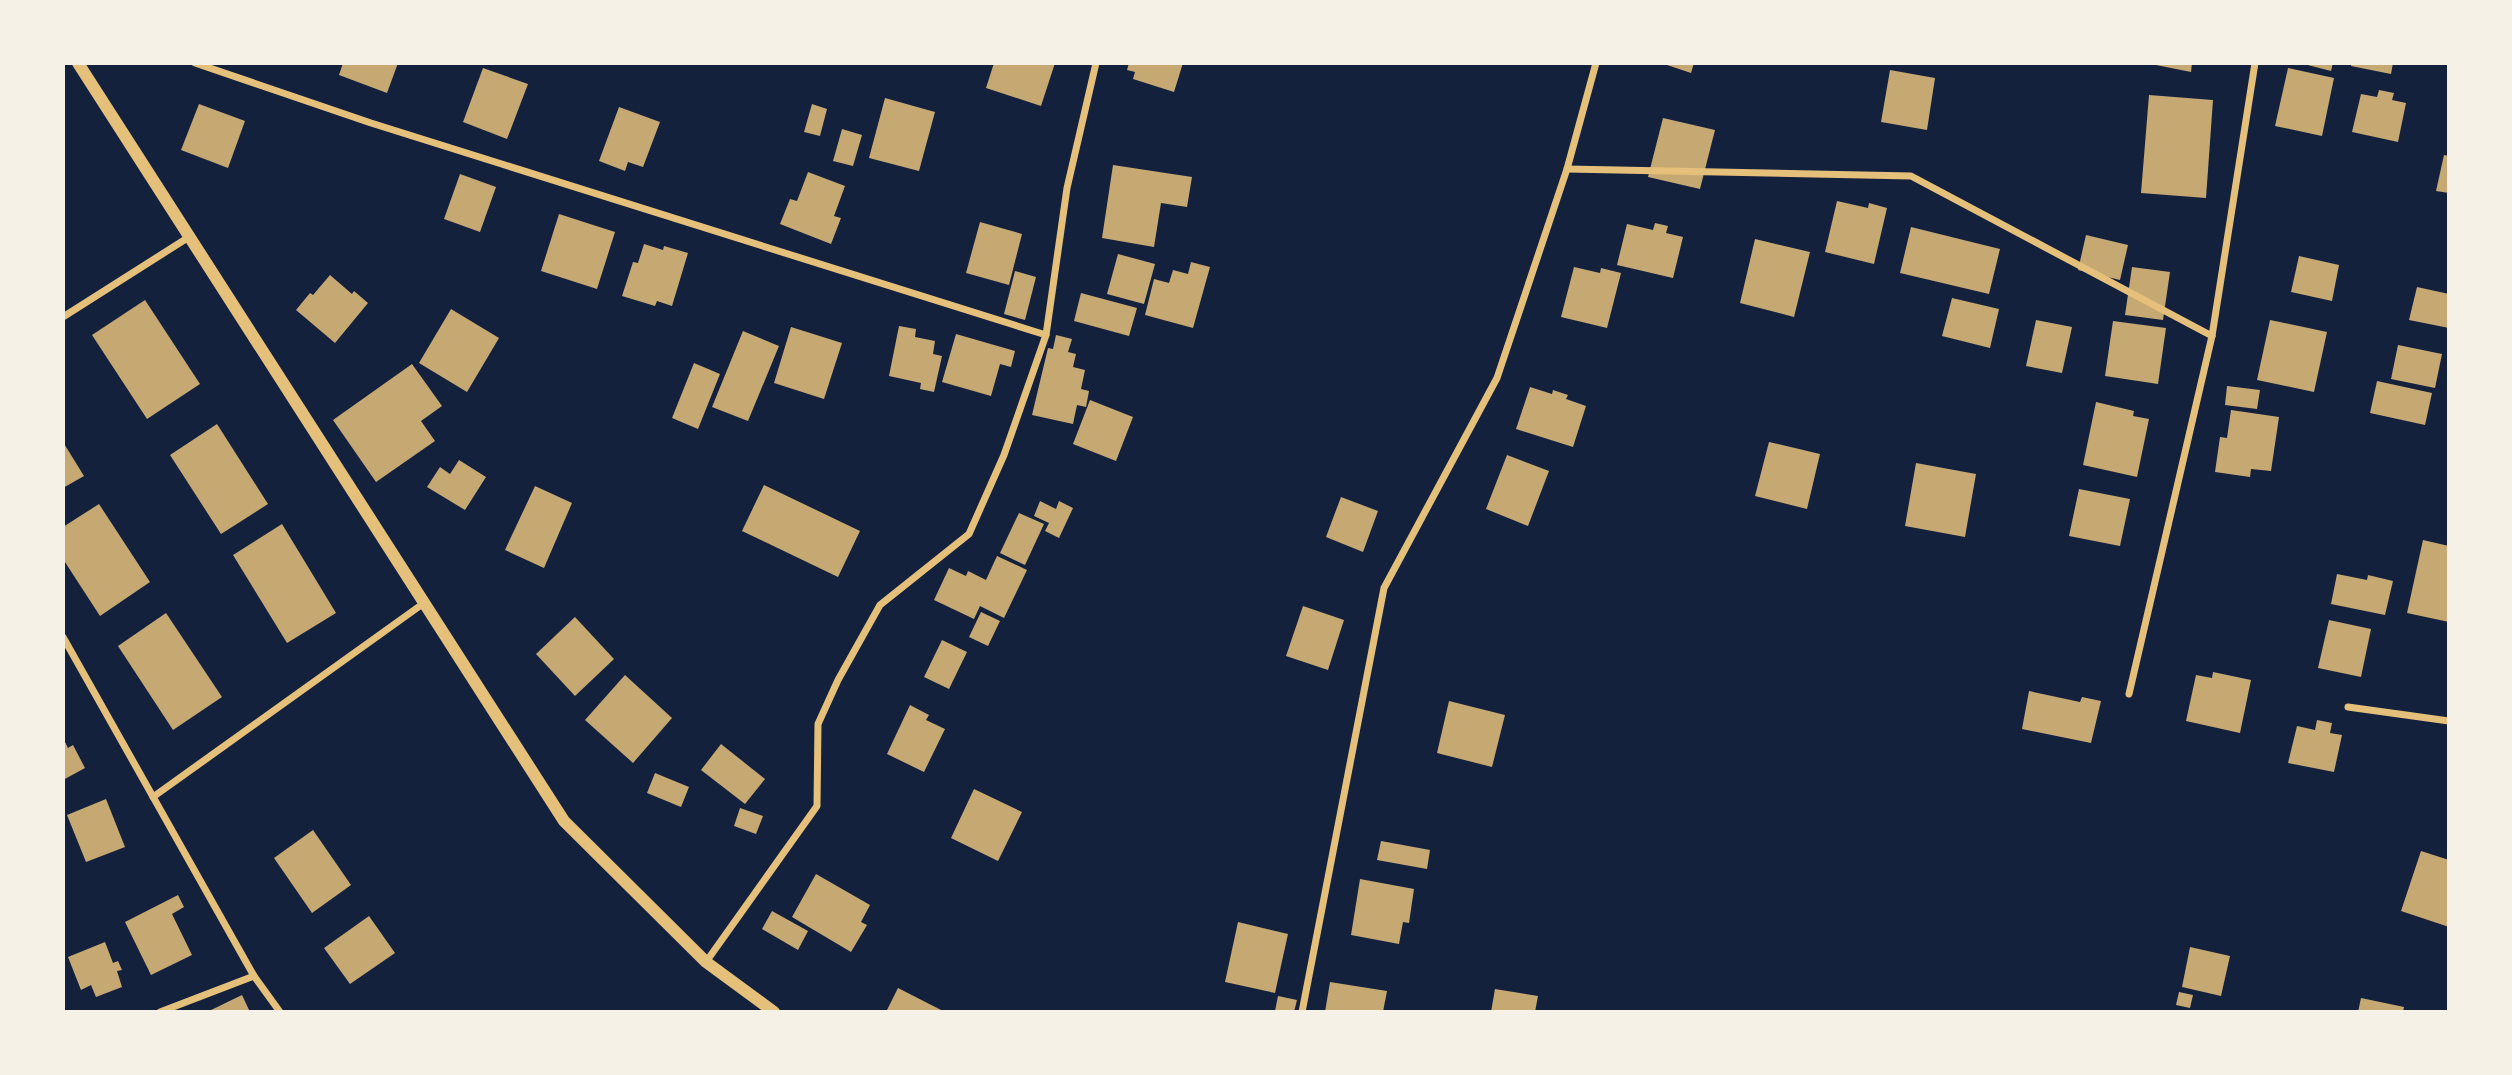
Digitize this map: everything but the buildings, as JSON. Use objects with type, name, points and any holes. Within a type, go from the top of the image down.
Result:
[{"type":"street","points":[[78,63],[564,821],[706,962],[774,1012]]},
{"type":"street","points":[[195,63],[384,127],[1046,335]]},
{"type":"street","points":[[706,962],[817,806],[818,723],[838,680],[880,605],[969,534],[1004,455],[1046,335],[1067,188],[1096,63]]},
{"type":"street","points":[[1302,1012],[1384,588],[1497,378],[1567,169],[1596,63]]},
{"type":"street","points":[[2129,694],[2212,336],[2255,63]]},
{"type":"street","points":[[1567,169],[1911,176],[2212,336]]},
{"type":"street","points":[[63,317],[189,237]]},
{"type":"street","points":[[153,797],[424,603]]},
{"type":"street","points":[[63,637],[254,976],[280,1012]]},
{"type":"street","points":[[2348,707],[2449,721]]},
{"type":"street","points":[[160,1012],[254,976]]}]
